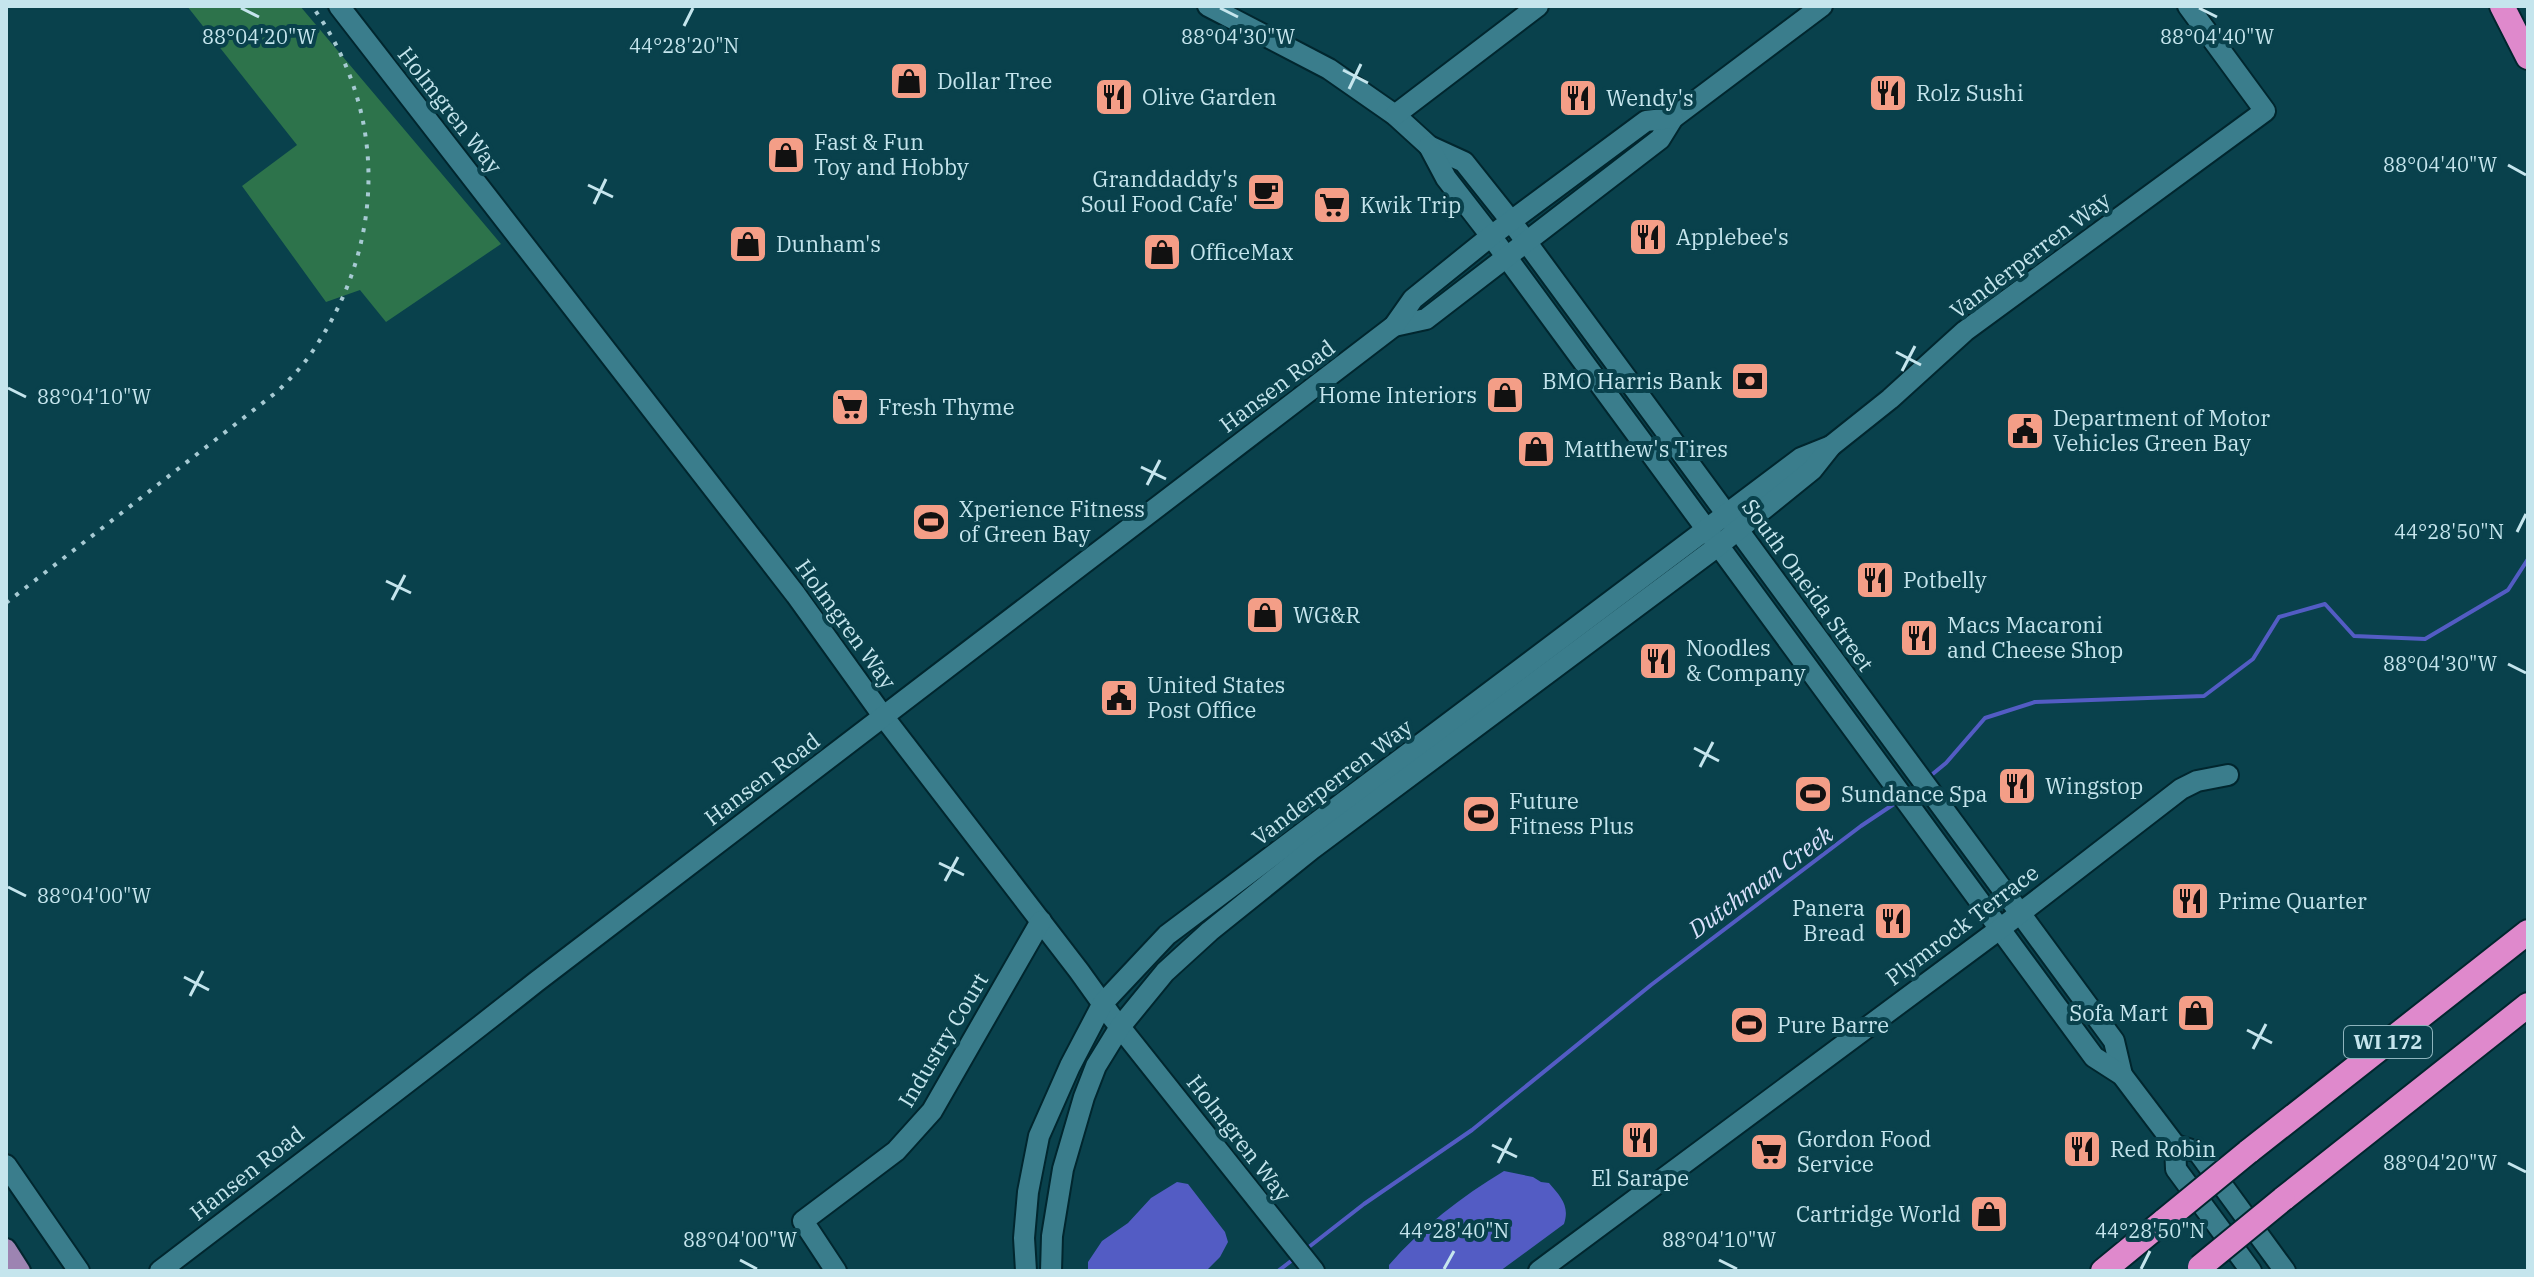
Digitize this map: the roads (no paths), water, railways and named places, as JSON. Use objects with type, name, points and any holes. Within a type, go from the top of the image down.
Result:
[{"type":"highway","points":[[2502,6],[2528,57]]},
{"type":"highway","name":"WI 172","points":[[2103,1271],[2525,932]]},
{"type":"highway","name":"WI 172","points":[[2197,1269],[2528,1005]]},
{"type":"main road","points":[[6,1249],[20,1271]]},
{"type":"street","name":"Holmgren Way","points":[[339,6],[796,595],[883,716],[1120,1027],[1312,1269]]},
{"type":"street","name":"South Oneida Street","points":[[1208,6],[1329,69],[1395,115],[1429,146],[1464,162],[1527,241],[2114,1041],[2122,1075]]},
{"type":"street","points":[[1395,115],[1538,6]]},
{"type":"street","name":"Hansen Road","points":[[1394,326],[1426,319],[1660,139],[1673,118],[1799,13],[1822,6]]},
{"type":"street","name":"Vanderperren Way","points":[[1051,1271],[1052,1236],[1063,1169],[1084,1097],[1096,1066],[1120,1027],[1165,972],[1210,931],[1312,849],[1732,522],[1802,457],[1831,446],[1890,399],[1965,331],[2265,111],[2188,6]]},
{"type":"street","name":"Hansen Road","points":[[160,1271],[1394,326],[1413,299],[1491,236],[1646,121],[1673,118]]},
{"type":"street","name":"South Oneida Street","points":[[1429,146],[1446,178],[2094,1057],[2122,1075],[2175,1145],[2176,1169],[2251,1271]]},
{"type":"street","name":"Vanderperren Way","points":[[1026,1271],[1024,1238],[1028,1192],[1039,1136],[1070,1066],[1103,1003],[1167,935],[1712,538]]},
{"type":"street","name":"Plymrock Terrace","points":[[1539,1271],[2001,928],[2181,789],[2197,781],[2228,775]]},
{"type":"street","name":"Industry Court","points":[[836,1271],[803,1221],[896,1151],[932,1111],[1041,921]]},
{"type":"street","name":"South Oneida Street","points":[[2175,1145],[2198,1152],[2285,1271]]},
{"type":"street","points":[[6,1165],[79,1271]]},
{"type":"waterway","name":"Dutchman Creek","points":[[1929,777],[1946,763],[1985,718],[2035,702],[2204,696],[2253,659],[2279,617],[2325,604],[2354,636],[2425,639],[2508,590],[2528,559]]},
{"type":"waterway","name":"Dutchman Creek","points":[[1305,1250],[1364,1204],[1472,1130],[1651,985],[1897,802]]},
{"type":"waterway","name":"Dutchman Creek","points":[[1278,1271],[1295,1258]]},
{"type":"railway","points":[[6,603],[278,391],[310,355],[338,308],[355,265],[365,222],[368,177],[365,133],[354,89],[337,47],[312,6]]},
{"type":"place","name":"Dollar Tree","points":[[909,81]]},
{"type":"place","name":"Rolz Sushi","points":[[1888,93]]},
{"type":"place","name":"Olive Garden","points":[[1114,97]]},
{"type":"place","name":"Wendy's","points":[[1578,98]]},
{"type":"place","name":"Fast & Fun Toy and Hobby","points":[[786,155]]},
{"type":"place","name":"Granddaddy's Soul Food Cafe'","points":[[1266,192]]},
{"type":"place","name":"Kwik Trip","points":[[1332,205]]},
{"type":"place","name":"Applebee's","points":[[1648,237]]},
{"type":"place","name":"Dunham's","points":[[748,244]]},
{"type":"place","name":"OfficeMax","points":[[1162,252]]},
{"type":"place","name":"BMO Harris Bank","points":[[1750,381]]},
{"type":"place","name":"Home Interiors","points":[[1505,395]]},
{"type":"place","name":"Fresh Thyme","points":[[850,407]]},
{"type":"place","name":"Department of Motor Vehicles Green Bay","points":[[2025,431]]},
{"type":"place","name":"Matthew's Tires","points":[[1536,449]]},
{"type":"place","name":"Xperience Fitness of Green Bay","points":[[931,522]]},
{"type":"place","name":"Potbelly","points":[[1875,580]]},
{"type":"place","name":"WG&R","points":[[1265,615]]},
{"type":"place","name":"Macs Macaroni and Cheese Shop","points":[[1919,638]]},
{"type":"place","name":"Noodles & Company","points":[[1658,661]]},
{"type":"place","name":"United States Post Office","points":[[1119,698]]},
{"type":"place","name":"Wingstop","points":[[2017,786]]},
{"type":"place","name":"Sundance Spa","points":[[1813,794]]},
{"type":"place","name":"Future Fitness Plus","points":[[1481,814]]},
{"type":"place","name":"Prime Quarter","points":[[2190,901]]},
{"type":"place","name":"Panera Bread","points":[[1893,921]]},
{"type":"place","name":"Sofa Mart","points":[[2196,1013]]},
{"type":"place","name":"Pure Barre","points":[[1749,1025]]},
{"type":"place","name":"El Sarape","points":[[1640,1140]]},
{"type":"place","name":"Red Robin","points":[[2082,1149]]},
{"type":"place","name":"Gordon Food Service","points":[[1769,1152]]},
{"type":"place","name":"Cartridge World","points":[[1989,1214]]}]
